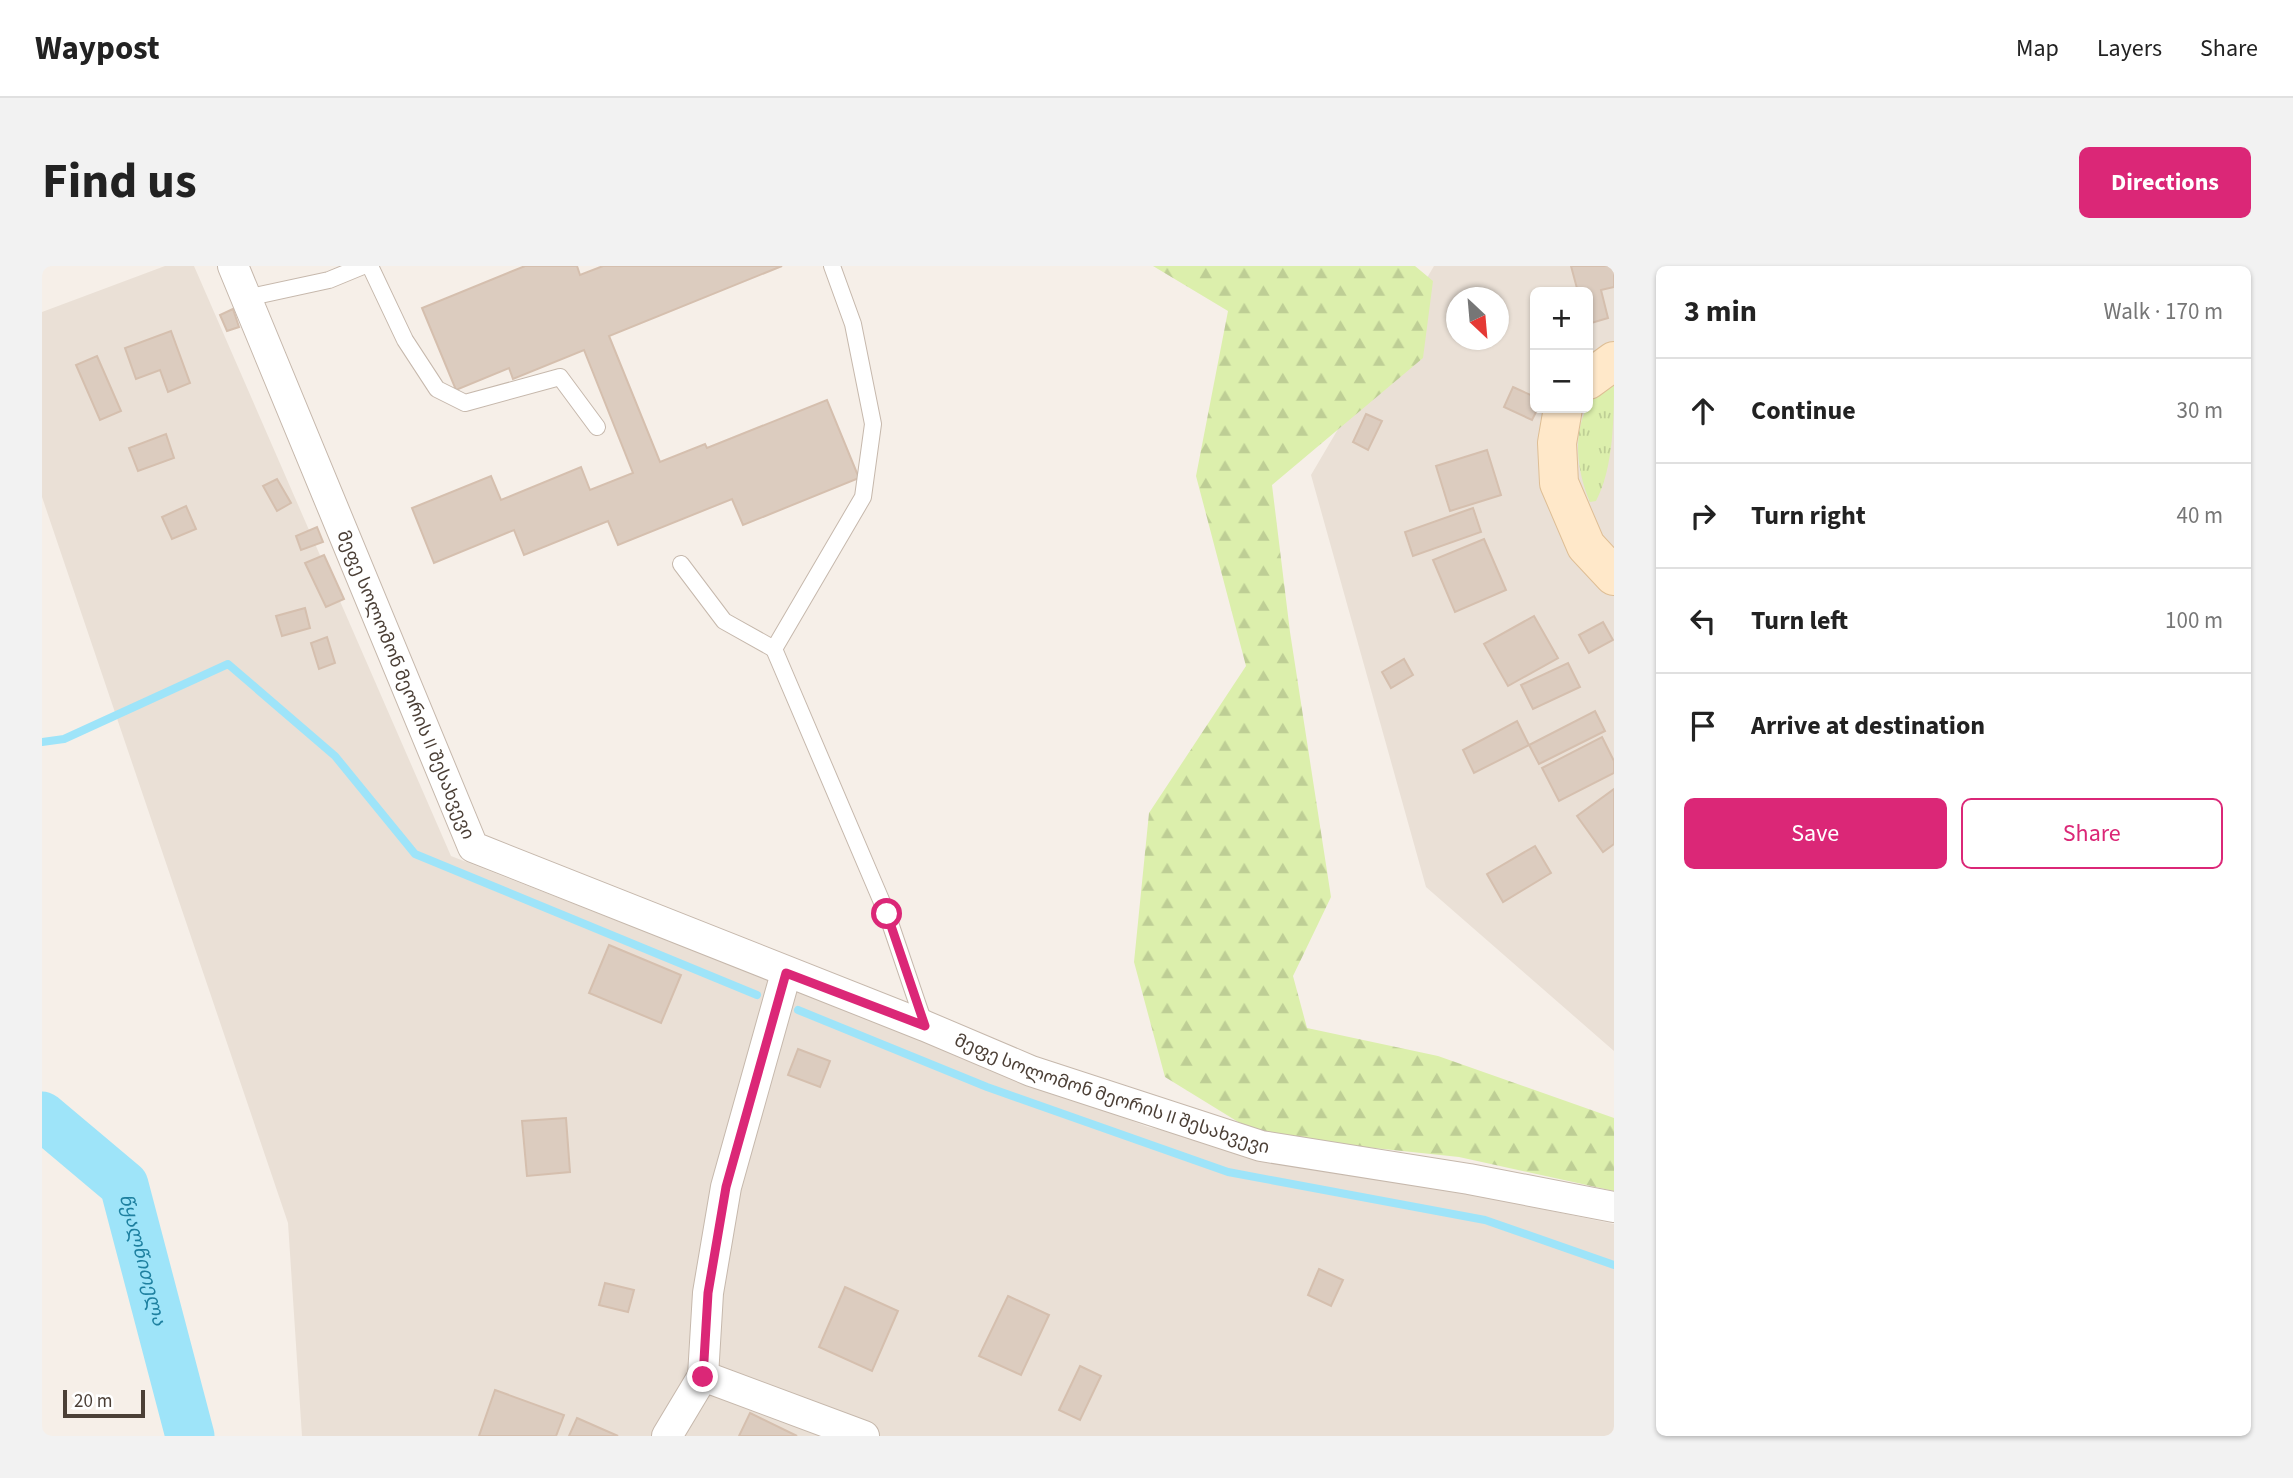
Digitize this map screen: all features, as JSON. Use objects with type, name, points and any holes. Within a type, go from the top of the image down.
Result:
[{"type":"main road","points":[[1593,376],[1614,361]]},
{"type":"main road","points":[[1562,413],[1556,443],[1559,483],[1586,546],[1614,576]]},
{"type":"street","name":"მეფე სოლომონ მეორის II შესახვევი","points":[[233,266],[472,847],[925,1026],[1031,1071],[1261,1146],[1469,1179],[1614,1207]]},
{"type":"street","points":[[667,1436],[703,1377],[708,1293],[726,1187],[786,973]]},
{"type":"street","points":[[703,1377],[864,1436]]},
{"type":"lane","points":[[246,298],[329,280],[363,266]]},
{"type":"lane","points":[[370,266],[405,340],[437,389],[465,403],[560,377],[597,427]]},
{"type":"lane","points":[[774,649],[863,497],[873,424],[853,324],[832,266]]},
{"type":"lane","points":[[681,564],[724,621],[774,649],[887,914],[925,1026]]},
{"type":"shaded area","points":[[165,266],[194,266],[451,856],[1148,1127],[1614,1224],[1614,1436],[302,1436],[288,1223],[42,497],[42,312]]},
{"type":"shaded area","points":[[1434,266],[1614,266],[1614,1051],[1426,887],[1311,475]]},
{"type":"green space","points":[[1153,266],[1415,266],[1433,281],[1423,358],[1272,485],[1290,632],[1331,897],[1293,976],[1307,1028],[1438,1056],[1614,1118],[1614,1191],[1459,1157],[1261,1136],[1165,1077],[1134,962],[1149,813],[1246,666],[1196,476],[1228,311]]},
{"type":"green space","points":[[1614,377],[1610,457],[1602,488],[1596,501],[1590,502],[1579,465],[1578,438],[1585,413],[1593,413],[1593,398]]},
{"type":"building","points":[[525,266],[577,266],[580,275],[603,266],[782,266],[609,336],[660,462],[705,444],[707,448],[827,400],[859,478],[743,525],[732,499],[618,545],[608,521],[524,555],[514,530],[434,563],[412,508],[491,476],[501,500],[581,467],[590,490],[633,473],[584,350],[513,379],[509,368],[456,390],[422,308]]},
{"type":"building","points":[[1571,266],[1614,266],[1614,287],[1601,290],[1608,318],[1593,322],[1593,287],[1577,287]]},
{"type":"building","points":[[233,309],[239,327],[227,331],[220,315]]},
{"type":"building","points":[[171,331],[190,383],[168,392],[160,370],[136,379],[125,348]]},
{"type":"building","points":[[97,356],[121,411],[100,420],[76,365]]},
{"type":"building","points":[[1513,387],[1530,395],[1530,413],[1536,413],[1532,420],[1504,407]]},
{"type":"building","points":[[1366,414],[1382,421],[1368,450],[1353,442]]},
{"type":"building","points":[[166,434],[174,458],[138,471],[129,448]]},
{"type":"building","points":[[1487,450],[1501,495],[1450,511],[1436,466]]},
{"type":"building","points":[[277,479],[291,503],[277,511],[263,486]]},
{"type":"building","points":[[186,506],[196,529],[172,539],[162,517]]},
{"type":"building","points":[[1473,508],[1481,532],[1413,556],[1405,532]]},
{"type":"building","points":[[317,527],[323,542],[301,550],[296,536]]},
{"type":"building","points":[[1484,539],[1506,590],[1455,612],[1433,560]]},
{"type":"building","points":[[324,555],[344,599],[326,607],[305,563]]},
{"type":"building","points":[[305,608],[310,628],[282,636],[276,616]]},
{"type":"building","points":[[1534,616],[1558,658],[1508,686],[1484,644]]},
{"type":"building","points":[[1603,622],[1613,640],[1589,653],[1579,635]]},
{"type":"building","points":[[327,637],[335,663],[319,669],[311,643]]},
{"type":"building","points":[[1404,659],[1413,675],[1391,688],[1382,672]]},
{"type":"building","points":[[1568,663],[1580,687],[1533,709],[1521,685]]},
{"type":"building","points":[[1595,711],[1605,731],[1539,764],[1529,745]]},
{"type":"building","points":[[1517,721],[1529,745],[1474,773],[1463,750]]},
{"type":"building","points":[[1602,737],[1614,761],[1614,773],[1559,801],[1542,768]]},
{"type":"building","points":[[1614,789],[1614,844],[1603,852],[1577,816]]},
{"type":"building","points":[[1535,846],[1551,873],[1503,902],[1487,874]]},
{"type":"building","points":[[609,945],[681,975],[661,1023],[589,993]]},
{"type":"building","points":[[798,1049],[830,1061],[820,1087],[788,1075]]},
{"type":"building","points":[[566,1118],[570,1172],[527,1176],[522,1121]]},
{"type":"building","points":[[1319,1269],[1343,1280],[1331,1306],[1308,1295]]},
{"type":"building","points":[[605,1283],[634,1290],[628,1312],[599,1305]]},
{"type":"building","points":[[845,1287],[898,1311],[872,1371],[819,1347]]},
{"type":"building","points":[[1008,1296],[1049,1315],[1021,1375],[979,1356]]},
{"type":"building","points":[[1080,1366],[1101,1376],[1080,1420],[1059,1410]]},
{"type":"building","points":[[495,1390],[564,1415],[556,1436],[479,1436]]},
{"type":"building","points":[[750,1413],[797,1436],[739,1436]]},
{"type":"building","points":[[577,1418],[618,1436],[569,1436]]},
{"type":"waterway","points":[[42,742],[64,739],[228,664],[335,756],[415,854],[757,995]]},
{"type":"waterway","points":[[798,1010],[987,1087],[1228,1172],[1485,1220],[1614,1265]]},
{"type":"waterway","name":"წყალწითელა","points":[[42,1116],[124,1185],[190,1436]]},
{"type":"route","points":[[703,1377],[708,1293],[726,1187],[786,973],[925,1026],[887,914]]}]
